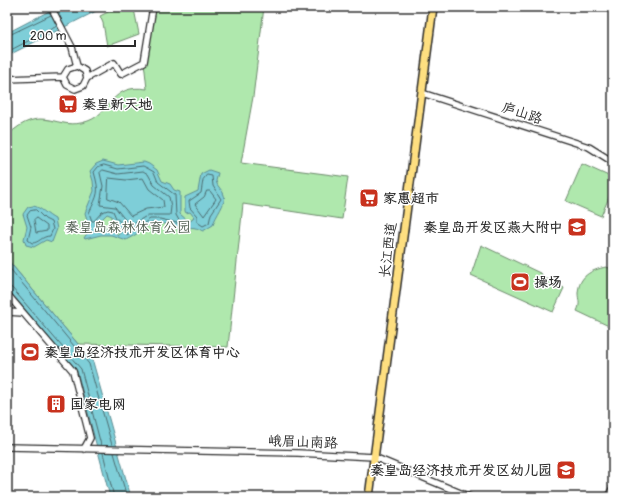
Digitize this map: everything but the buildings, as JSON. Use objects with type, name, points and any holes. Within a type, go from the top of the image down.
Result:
[{"type":"main road","name":"长江西道","points":[[369,497],[433,7]]},
{"type":"street","points":[[51,7],[72,47],[78,66],[85,71],[87,78]]},
{"type":"street","points":[[63,77],[67,85],[75,89],[83,86],[87,78],[114,63],[121,74],[144,62],[153,7]]},
{"type":"street","points":[[63,77],[68,69],[78,66]]},
{"type":"street","points":[[7,79],[63,77]]},
{"type":"street","name":"庐山路","points":[[422,93],[589,147],[613,162]]},
{"type":"street","points":[[7,294],[73,371],[90,438],[87,449]]},
{"type":"street","points":[[7,312],[23,313]]},
{"type":"street","name":"峨眉山南路","points":[[7,447],[298,453],[374,457],[470,497]]},
{"type":"street","points":[[608,497],[613,487]]},
{"type":"green space","name":"秦皇岛森林体育公园","points":[[153,7],[264,7],[253,97],[241,163],[348,177],[342,219],[243,204],[228,347],[78,344],[7,259],[7,136],[20,126],[30,121],[40,119],[77,124],[88,121],[96,117],[119,94],[126,90],[135,88],[147,89],[144,62]]},
{"type":"green space","points":[[134,9],[139,34],[107,46],[103,23],[100,16],[112,10]]},
{"type":"green space","points":[[582,164],[613,178],[613,188],[601,216],[566,201]]},
{"type":"green space","name":"操场","points":[[481,245],[542,274],[541,276],[564,288],[553,312],[471,275]]},
{"type":"green space","name":"操场","points":[[606,267],[613,269],[613,328],[577,311],[579,304],[579,287],[583,278],[595,270]]},
{"type":"water","points":[[57,7],[104,7],[7,56],[7,33]]},
{"type":"water","points":[[103,161],[118,165],[144,162],[149,164],[157,170],[162,181],[170,184],[174,190],[180,192],[180,214],[188,221],[192,220],[194,217],[190,212],[186,213],[185,211],[185,197],[198,191],[201,174],[209,170],[218,173],[216,181],[223,193],[224,202],[213,225],[203,231],[197,228],[187,228],[181,230],[166,224],[151,223],[126,240],[111,235],[101,235],[85,239],[84,238],[90,229],[85,213],[94,191],[90,171],[96,164]],"holes":[[[107,214],[112,216],[112,221],[117,224],[122,231],[118,235],[111,229],[101,229],[98,223]]]},
{"type":"water","points":[[33,206],[39,208],[55,219],[57,229],[52,242],[46,240],[34,247],[26,245],[24,239],[27,227],[23,214],[28,207]]},
{"type":"water","points":[[7,259],[93,362],[131,497],[110,497],[77,371],[7,288]]},
{"type":"place","name":"秦皇新天地","points":[[68,104]]},
{"type":"place","name":"家惠超市","points":[[369,198]]},
{"type":"place","name":"秦皇岛开发区燕大附中","points":[[577,227]]},
{"type":"place","name":"操场","points":[[520,282]]},
{"type":"place","name":"秦皇岛经济技术开发区体育中心","points":[[30,352]]},
{"type":"place","name":"国家电网","points":[[56,404]]},
{"type":"place","name":"秦皇岛经济技术开发区幼儿园","points":[[566,470]]}]
